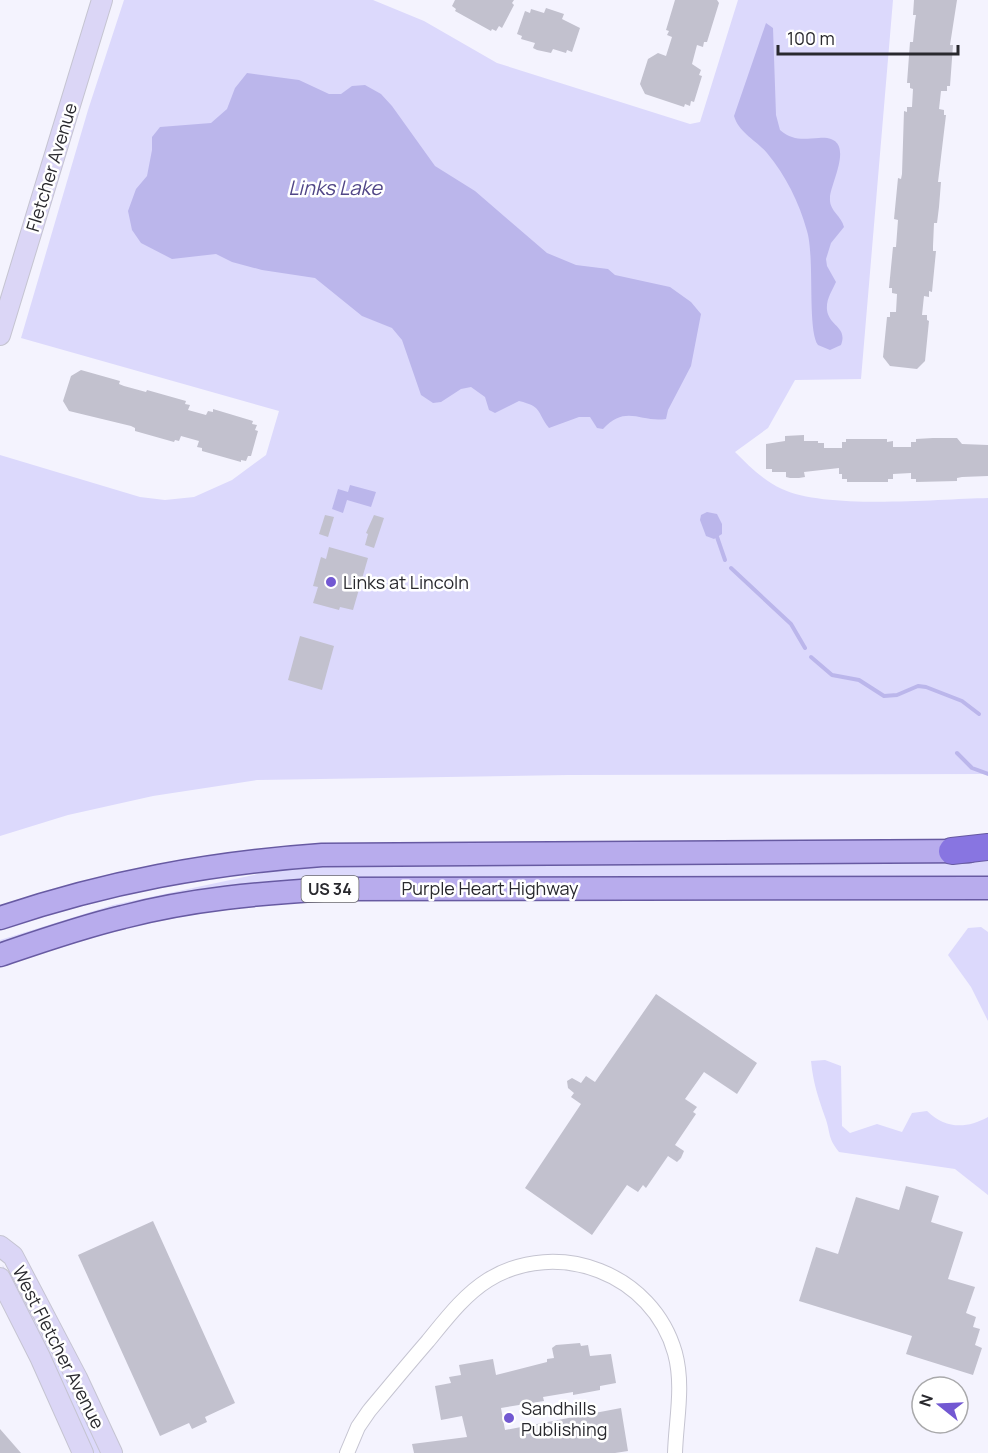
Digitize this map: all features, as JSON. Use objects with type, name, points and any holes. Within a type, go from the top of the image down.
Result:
[{"type":"highway","points":[[952,851],[988,849]]},
{"type":"main road","name":"Fletcher Avenue","points":[[0,335],[102,0]]},
{"type":"main road","name":"Purple Heart Highway","points":[[0,918],[89,890],[131,880],[223,864],[311,856],[952,851]]},
{"type":"main road","name":"Purple Heart Highway","points":[[0,955],[74,930],[125,916],[198,902],[332,888],[720,886],[988,888]]},
{"type":"main road","name":"West Fletcher Avenue","points":[[0,1246],[14,1256],[77,1378],[112,1453]]},
{"type":"main road","name":"West Fletcher Avenue","points":[[0,1278],[40,1357],[83,1453]]},
{"type":"street","points":[[347,1453],[358,1427],[369,1411],[458,1305],[489,1279],[524,1265],[542,1262],[571,1263],[602,1271],[621,1281],[643,1299],[660,1319],[672,1345],[679,1371],[675,1453]]},
{"type":"shaded area","name":"Links at Lincoln","points":[[124,0],[373,0],[424,21],[497,63],[690,124],[700,122],[738,0],[893,0],[861,379],[795,380],[768,428],[735,452],[769,482],[802,495],[826,499],[882,502],[988,498],[988,774],[568,775],[257,780],[153,796],[68,815],[0,836],[0,455],[140,497],[165,500],[194,497],[232,480],[266,455],[279,411],[21,338],[88,110]]},
{"type":"shaded area","points":[[988,860],[988,878],[333,880],[0,946],[0,940],[113,905],[272,871],[324,864]]},
{"type":"shaded area","points":[[981,927],[988,932],[988,1021],[971,987],[948,955],[968,928]]},
{"type":"shaded area","points":[[825,1060],[841,1066],[842,1126],[850,1133],[877,1124],[902,1132],[912,1113],[927,1111],[941,1121],[956,1125],[972,1124],[988,1117],[988,1195],[955,1169],[839,1152],[831,1139],[812,1069],[811,1061]]},
{"type":"shaded area","points":[[2,1265],[19,1284],[104,1453],[91,1453]]},
{"type":"water","points":[[766,23],[773,28],[776,115],[780,130],[789,136],[798,138],[831,139],[838,144],[840,152],[830,203],[844,227],[831,243],[826,259],[827,266],[836,282],[828,299],[828,315],[840,330],[842,339],[841,345],[830,350],[818,345],[815,337],[811,258],[807,231],[800,210],[786,180],[774,162],[763,148],[744,132],[734,116]]},
{"type":"water","name":"Links Lake","points":[[247,73],[299,80],[329,94],[341,94],[352,86],[365,85],[381,94],[392,106],[435,166],[475,191],[547,253],[576,265],[608,269],[615,275],[670,287],[691,302],[701,314],[691,366],[668,410],[666,419],[619,417],[603,429],[597,428],[590,417],[579,417],[549,428],[538,410],[532,405],[519,401],[495,413],[489,410],[485,397],[471,387],[461,389],[441,402],[433,403],[421,395],[402,340],[392,328],[362,316],[315,278],[262,270],[232,262],[216,254],[172,259],[141,243],[132,230],[128,211],[136,189],[147,176],[152,137],[160,127],[211,123],[227,109],[235,88]]},
{"type":"water","points":[[350,485],[376,492],[371,507],[347,500],[343,513],[332,509],[338,489],[348,492]]},
{"type":"water","points":[[707,512],[717,514],[722,524],[722,534],[714,539],[706,536],[700,520],[701,515]]},
{"type":"building","points":[[455,0],[514,0],[512,3],[514,5],[502,28],[499,26],[496,31],[492,29],[491,31],[455,11],[456,9],[452,6]]},
{"type":"building","points":[[675,0],[717,0],[719,3],[707,42],[704,42],[703,47],[697,45],[692,64],[701,70],[699,75],[702,76],[694,102],[691,101],[690,106],[685,104],[684,107],[645,94],[640,84],[648,59],[658,53],[666,56],[672,37],[667,35],[669,31],[666,30]]},
{"type":"building","points":[[914,0],[957,0],[950,45],[953,45],[950,86],[947,86],[947,91],[941,91],[939,109],[944,110],[944,115],[946,115],[938,182],[941,182],[939,207],[937,223],[934,223],[933,251],[936,251],[932,292],[929,291],[929,297],[924,296],[922,315],[927,315],[929,321],[925,361],[917,369],[890,366],[883,357],[887,317],[890,317],[890,312],[896,312],[897,294],[892,293],[892,288],[889,288],[893,247],[896,247],[898,220],[894,219],[898,178],[901,179],[902,174],[904,111],[907,112],[907,107],[912,107],[913,89],[910,88],[910,83],[907,83],[910,42],[913,42],[916,15],[913,15]]},
{"type":"building","points":[[546,8],[564,14],[562,19],[580,28],[572,52],[567,50],[566,53],[553,49],[551,53],[537,50],[533,48],[535,43],[521,39],[522,36],[517,34],[525,11],[530,13],[531,9],[544,13]]},
{"type":"building","points":[[81,370],[120,381],[119,384],[124,386],[186,401],[185,404],[190,405],[188,410],[206,415],[208,411],[213,412],[213,409],[253,421],[252,424],[257,425],[255,430],[258,431],[251,456],[241,462],[202,451],[202,448],[197,447],[199,441],[181,436],[179,441],[174,442],[135,431],[135,428],[131,426],[69,411],[63,401],[71,376]]},
{"type":"building","points":[[804,435],[804,441],[824,443],[824,448],[842,448],[842,442],[846,442],[846,439],[887,439],[887,442],[893,441],[893,447],[911,447],[911,442],[916,442],[916,439],[957,438],[962,444],[988,445],[988,476],[962,477],[957,478],[957,481],[916,482],[916,479],[911,479],[911,473],[893,474],[893,479],[888,479],[888,482],[847,482],[847,479],[842,479],[842,474],[839,474],[839,468],[804,472],[805,477],[799,478],[786,477],[786,472],[772,472],[772,469],[766,469],[766,444],[785,441],[785,436]]},
{"type":"building","points":[[325,515],[334,517],[328,537],[319,534]]},
{"type":"building","points":[[374,515],[384,518],[374,548],[365,545],[368,534],[366,533]]},
{"type":"building","name":"Links at Lincoln","points":[[329,547],[368,558],[353,610],[340,607],[339,610],[313,603],[318,587],[313,586],[321,557],[326,559]]},
{"type":"building","name":"Links at Lincoln","points":[[300,636],[334,646],[322,690],[288,680]]},
{"type":"building","points":[[656,994],[757,1063],[737,1094],[704,1072],[685,1099],[697,1107],[693,1112],[696,1114],[675,1145],[684,1151],[681,1158],[677,1162],[668,1156],[646,1188],[643,1185],[638,1192],[627,1185],[592,1235],[525,1188],[581,1104],[571,1097],[574,1093],[568,1088],[567,1081],[572,1078],[581,1083],[586,1076],[595,1082]]},
{"type":"building","points":[[906,1186],[939,1196],[931,1222],[963,1232],[948,1279],[975,1287],[966,1313],[976,1317],[973,1327],[980,1329],[975,1345],[982,1348],[973,1375],[906,1354],[912,1336],[799,1301],[816,1247],[838,1254],[856,1197],[899,1210]]},
{"type":"building","points":[[153,1221],[235,1403],[205,1417],[207,1422],[192,1429],[189,1423],[160,1436],[78,1255]]},
{"type":"building","points":[[580,1343],[581,1346],[588,1345],[590,1356],[611,1354],[616,1383],[600,1386],[600,1390],[543,1397],[544,1401],[501,1408],[505,1430],[621,1408],[628,1451],[615,1453],[414,1453],[412,1444],[467,1437],[462,1416],[441,1420],[435,1386],[451,1383],[449,1377],[461,1375],[459,1365],[493,1359],[496,1375],[547,1362],[547,1359],[554,1358],[552,1348],[556,1345]]},
{"type":"building","points":[[0,1429],[21,1453],[0,1453]]},
{"type":"waterway","points":[[716,534],[725,560]]},
{"type":"waterway","points":[[731,568],[791,624],[805,648]]},
{"type":"waterway","points":[[811,657],[832,675],[859,680],[884,696],[897,695],[918,686],[926,687],[962,701],[979,714]]},
{"type":"waterway","points":[[957,753],[972,768],[988,774]]},
{"type":"place","name":"Links at Lincoln","points":[[331,582]]},
{"type":"place","name":"Sandhills Publishing","points":[[509,1418]]}]
